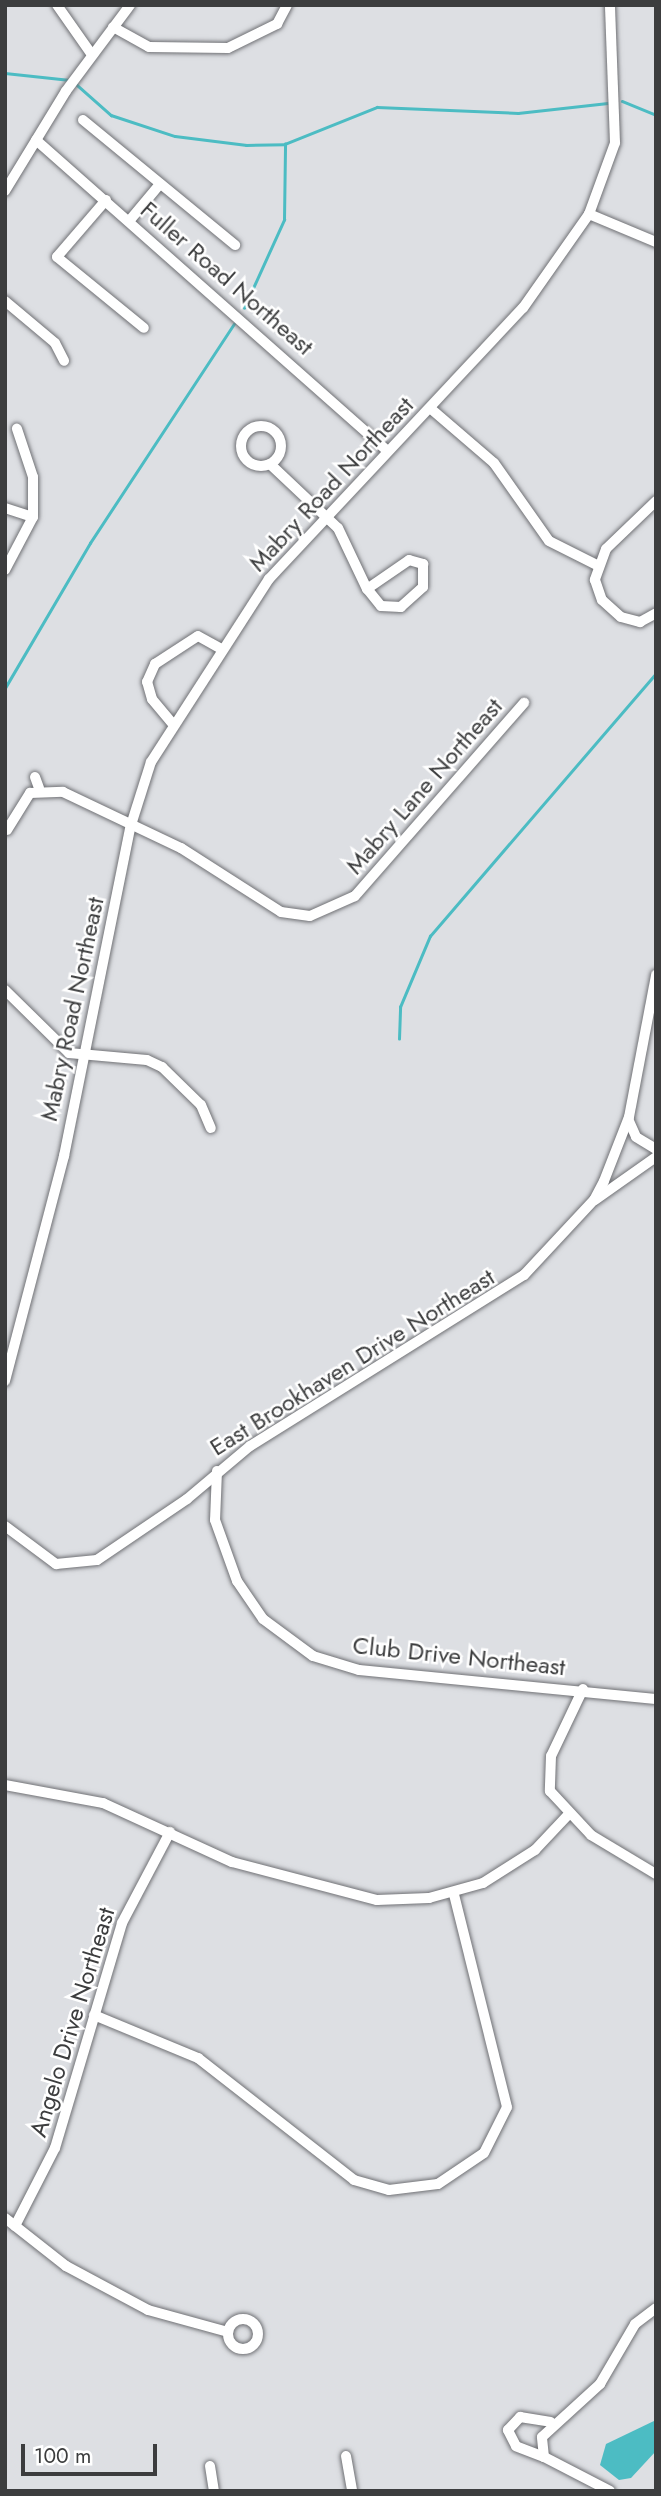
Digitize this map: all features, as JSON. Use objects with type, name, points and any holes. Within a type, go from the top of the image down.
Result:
[{"type":"street","points":[[57,5],[89,59]]},
{"type":"street","points":[[6,190],[66,92],[130,5]]},
{"type":"street","points":[[113,27],[149,47],[228,48],[277,24],[288,5]]},
{"type":"street","name":"Mabry Road Northeast","points":[[5,1381],[83,1057],[131,825],[172,723],[220,648],[325,514],[430,408],[523,308],[589,214],[615,143],[610,5]]},
{"type":"street","points":[[83,120],[235,245]]},
{"type":"street","name":"Fuller Road Northeast","points":[[36,140],[130,220],[387,451]]},
{"type":"street","points":[[130,220],[160,184]]},
{"type":"street","points":[[106,200],[57,257],[144,328]]},
{"type":"street","points":[[589,214],[656,242]]},
{"type":"street","points":[[5,301],[55,343],[64,361]]},
{"type":"street","points":[[430,408],[494,463],[549,541],[597,565]]},
{"type":"street","points":[[270,464],[279,439],[256,426],[243,438],[242,454],[251,465],[270,464],[325,514],[368,589],[381,606],[401,607],[423,587],[427,571],[408,560],[368,589]]},
{"type":"street","points":[[5,570],[33,517],[33,477],[17,429]]},
{"type":"street","points":[[656,501],[597,565],[598,594],[615,613],[633,622],[656,613]]},
{"type":"street","points":[[5,508],[33,517]]},
{"type":"street","points":[[172,723],[152,699],[148,682],[155,664],[198,636],[220,648]]},
{"type":"street","name":"Mabry Lane Northeast","points":[[38,788],[62,792],[181,848],[281,912],[310,916],[337,907],[372,879],[524,703]]},
{"type":"street","points":[[7,830],[20,802],[38,788],[35,777]]},
{"type":"street","name":"East Brookhaven Drive Northeast","points":[[5,1527],[56,1564],[88,1564],[187,1499],[217,1471],[498,1296],[547,1255],[594,1200],[629,1117],[656,975]]},
{"type":"street","points":[[5,990],[49,1040],[83,1057],[146,1060],[162,1067],[201,1104],[211,1128]]},
{"type":"street","points":[[629,1117],[636,1138],[656,1150]]},
{"type":"street","points":[[594,1200],[653,1161]]},
{"type":"street","name":"Club Drive Northeast","points":[[217,1471],[215,1520],[237,1581],[263,1619],[301,1650],[359,1670],[583,1689],[656,1699]]},
{"type":"street","points":[[583,1689],[547,1770],[550,1791],[567,1816],[656,1874]]},
{"type":"street","points":[[5,1785],[103,1803],[232,1862],[356,1897],[404,1901],[454,1894],[522,1861],[567,1816]]},
{"type":"street","name":"Angelo Drive Northeast","points":[[15,2226],[55,2148],[121,1923],[170,1832]]},
{"type":"street","points":[[93,2015],[198,2058],[354,2180],[389,2190],[438,2184],[484,2153],[508,2107],[454,1894]]},
{"type":"street","points":[[5,2218],[66,2266],[148,2310],[228,2332]]},
{"type":"street","points":[[544,2457],[541,2442],[551,2422],[600,2384],[635,2324],[656,2308]]},
{"type":"street","points":[[551,2422],[520,2417],[508,2430],[516,2446],[544,2457],[610,2491]]},
{"type":"street","points":[[346,2456],[352,2491]]},
{"type":"street","points":[[210,2466],[214,2491]]},
{"type":"water","points":[[656,2420],[656,2451],[631,2478],[619,2480],[600,2465],[606,2444]]},
{"type":"waterway","points":[[5,73],[70,80]]},
{"type":"waterway","points":[[76,84],[111,115],[175,136],[246,145],[285,144],[377,107],[518,113],[607,103]]},
{"type":"waterway","points":[[622,101],[656,115]]},
{"type":"waterway","points":[[244,308],[284,220],[285,144]]},
{"type":"waterway","points":[[5,688],[90,543],[234,324]]},
{"type":"waterway","points":[[399,1039],[400,1007],[430,936],[656,673]]}]
